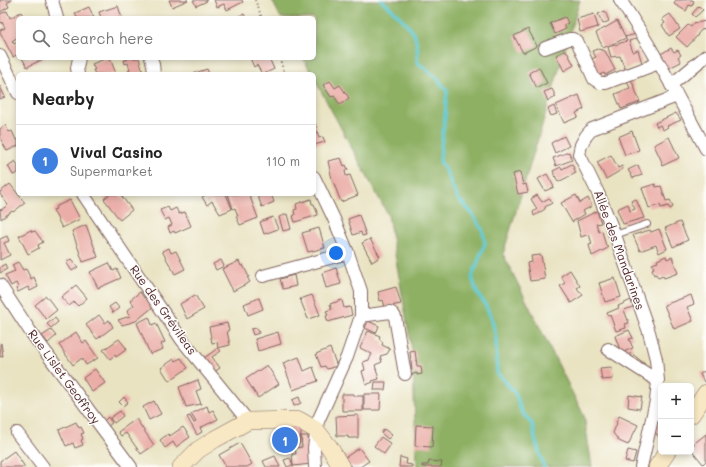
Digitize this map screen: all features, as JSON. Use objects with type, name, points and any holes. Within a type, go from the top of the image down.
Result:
[{"type":"main road","points":[[694,411],[706,393]]},
{"type":"main road","points":[[181,467],[198,450],[248,421],[299,420],[316,430],[330,448],[341,467]]},
{"type":"main road","points":[[657,467],[665,455]]},
{"type":"street","points":[[52,0],[56,16]]},
{"type":"street","points":[[620,0],[630,14],[671,85],[706,149]]},
{"type":"street","points":[[545,48],[569,39],[577,41],[594,79],[600,83],[606,83],[658,63]]},
{"type":"street","points":[[0,56],[16,89]]},
{"type":"street","points":[[671,85],[706,56]]},
{"type":"street","points":[[78,72],[79,60]]},
{"type":"street","points":[[152,60],[154,72]]},
{"type":"street","name":"Allée des Mandarines","points":[[641,467],[656,402],[658,381],[656,360],[649,332],[615,236],[598,193],[579,154],[581,145],[592,129],[677,96]]},
{"type":"street","points":[[315,467],[314,448],[318,421],[347,357],[362,316],[361,291],[348,253],[316,181]]},
{"type":"street","name":"Rue des Grévileas","points":[[84,196],[182,340],[248,421]]},
{"type":"street","points":[[264,276],[348,253]]},
{"type":"street","name":"Rue Lislet Geoffroy","points":[[0,285],[30,331],[131,467]]},
{"type":"street","points":[[362,316],[390,312],[396,317],[405,374]]},
{"type":"street","points":[[608,349],[658,381]]},
{"type":"street","points":[[17,433],[43,467]]},
{"type":"lane","points":[[615,236],[647,224]]},
{"type":"path","points":[[254,0],[261,16]]},
{"type":"path","points":[[280,60],[282,72]]},
{"type":"green space","points":[[272,0],[580,0],[503,254],[584,416],[592,467],[417,467],[412,350],[388,215],[316,82],[316,72],[311,72],[304,60],[316,60],[316,16],[280,16]]},
{"type":"building","points":[[0,0],[12,0],[7,3],[9,7],[0,12]]},
{"type":"building","points":[[169,0],[188,0],[172,7]]},
{"type":"building","points":[[193,0],[206,0],[207,1],[196,6]]},
{"type":"building","points":[[214,0],[242,0],[243,2],[227,10],[224,4],[217,7]]},
{"type":"building","points":[[676,0],[694,1],[692,6],[689,5],[686,11],[674,4]]},
{"type":"building","points":[[118,6],[121,16],[100,16],[99,12]]},
{"type":"building","points":[[699,6],[703,10],[695,17],[692,14]]},
{"type":"building","points":[[89,7],[93,16],[76,16],[75,13]]},
{"type":"building","points":[[7,11],[10,18],[21,12],[23,16],[16,16],[16,38],[12,41],[14,44],[16,43],[16,55],[13,57],[0,32],[0,30],[5,28],[0,21],[0,14]]},
{"type":"building","points":[[605,11],[609,21],[603,24],[598,14]]},
{"type":"building","points":[[594,14],[598,27],[580,32],[577,19]]},
{"type":"building","points":[[670,14],[680,29],[669,36],[662,25],[665,23],[662,19]]},
{"type":"building","points":[[565,17],[568,23],[564,25],[566,29],[555,34],[550,23]]},
{"type":"building","points":[[617,21],[626,38],[603,48],[596,33]]},
{"type":"building","points":[[706,21],[706,29],[701,30],[687,47],[676,37],[688,25],[691,27],[695,22]]},
{"type":"building","points":[[528,29],[537,46],[523,53],[514,36]]},
{"type":"building","points":[[636,34],[639,38],[629,41],[633,52],[638,50],[642,63],[625,69],[620,56],[611,57],[608,47],[627,41],[625,37]]},
{"type":"building","points":[[671,48],[674,52],[678,50],[681,55],[678,57],[681,62],[667,69],[659,55]]},
{"type":"building","points":[[598,49],[605,51],[615,70],[605,75],[604,73],[597,76],[589,60],[596,57],[592,51]]},
{"type":"building","points":[[566,50],[574,65],[564,71],[556,55]]},
{"type":"building","points":[[23,60],[41,60],[27,67]]},
{"type":"building","points":[[102,60],[111,60],[115,72],[94,72],[93,70],[95,70],[92,64]]},
{"type":"building","points":[[124,60],[140,60],[143,72],[128,72],[130,70],[128,63],[125,64]]},
{"type":"building","points":[[251,60],[270,60],[274,69],[268,72],[261,72],[257,65],[254,67]]},
{"type":"building","points":[[539,67],[547,83],[537,88],[529,73]]},
{"type":"building","points":[[207,69],[208,72],[198,72]]},
{"type":"building","points":[[631,79],[640,102],[621,109],[615,94],[630,88],[627,81]]},
{"type":"building","points":[[330,81],[335,88],[340,85],[349,98],[340,105],[334,96],[331,97],[323,85]]},
{"type":"building","points":[[0,86],[5,97],[0,99]]},
{"type":"building","points":[[552,89],[556,97],[548,101],[544,92]]},
{"type":"building","points":[[579,95],[584,109],[576,113],[578,117],[564,123],[556,105]]},
{"type":"building","points":[[554,106],[557,114],[551,116],[548,109]]},
{"type":"building","points":[[676,113],[681,120],[667,126],[668,127],[663,130],[660,125],[657,127],[655,123]]},
{"type":"building","points":[[5,125],[9,132],[12,131],[16,140],[16,147],[7,151],[0,138],[0,129]]},
{"type":"building","points":[[316,127],[319,138],[323,137],[325,142],[316,144]]},
{"type":"building","points":[[632,131],[639,150],[625,155],[618,137]]},
{"type":"building","points":[[564,136],[569,146],[555,153],[551,143]]},
{"type":"building","points":[[669,137],[679,158],[662,166],[662,162],[654,145]]},
{"type":"building","points":[[569,152],[572,160],[556,166],[553,158]]},
{"type":"building","points":[[611,155],[618,168],[622,166],[623,169],[606,179],[597,162]]},
{"type":"building","points":[[341,158],[344,166],[346,165],[348,170],[345,171],[346,176],[350,175],[358,195],[341,202],[332,179],[328,161]]},
{"type":"building","points":[[15,161],[16,174],[13,175],[8,166]]},
{"type":"building","points":[[572,164],[576,173],[558,182],[553,171],[561,167],[562,169]]},
{"type":"building","points":[[638,165],[642,175],[633,178],[628,170]]},
{"type":"building","points":[[520,172],[523,185],[526,184],[528,192],[518,194],[513,174]]},
{"type":"building","points":[[547,174],[554,187],[545,191],[538,179]]},
{"type":"building","points":[[10,184],[16,192],[16,196],[19,196],[25,203],[1,219],[0,209],[1,210],[8,205],[0,192]]},
{"type":"building","points":[[655,184],[656,187],[661,186],[666,201],[670,200],[673,207],[670,209],[668,206],[661,208],[660,205],[649,208],[642,188]]},
{"type":"building","points":[[537,195],[542,202],[549,198],[552,203],[534,216],[533,212],[537,209],[531,199]]},
{"type":"building","points":[[576,195],[580,203],[588,198],[592,206],[583,211],[585,214],[572,222],[561,203]]},
{"type":"building","points":[[108,196],[122,196],[132,210],[120,220],[104,199]]},
{"type":"building","points":[[227,196],[232,209],[220,214],[212,201],[207,205],[202,197]]},
{"type":"building","points":[[229,196],[250,196],[258,218],[240,225],[236,216],[238,216],[235,208],[233,209]]},
{"type":"building","points":[[258,196],[272,196],[274,202],[262,207]]},
{"type":"building","points":[[311,199],[318,215],[295,222],[293,216],[295,215],[294,210],[297,209],[296,204]]},
{"type":"building","points":[[636,199],[644,218],[623,224],[617,209],[628,204],[630,211],[635,209],[631,201]]},
{"type":"building","points":[[70,200],[80,219],[62,228],[53,210],[56,209],[55,207]]},
{"type":"building","points":[[168,207],[170,211],[176,208],[179,214],[185,212],[191,226],[175,233],[174,231],[170,233],[168,227],[172,225],[169,218],[165,220],[160,210]]},
{"type":"building","points":[[597,211],[601,223],[596,224],[599,232],[602,231],[606,246],[607,245],[608,248],[592,256],[589,245],[592,244],[589,234],[581,237],[577,221]]},
{"type":"building","points":[[287,214],[291,229],[283,231],[279,217]]},
{"type":"building","points":[[359,215],[366,235],[362,236],[361,232],[353,235],[348,219]]},
{"type":"building","points":[[273,217],[278,229],[264,234],[260,222]]},
{"type":"building","points":[[680,222],[688,240],[673,247],[665,228]]},
{"type":"building","points":[[86,225],[98,257],[83,262],[72,231]]},
{"type":"building","points":[[319,228],[325,248],[308,252],[302,233]]},
{"type":"building","points":[[659,229],[667,249],[659,253],[656,245],[640,251],[633,235]]},
{"type":"building","points":[[31,230],[32,232],[35,231],[43,242],[38,245],[39,248],[28,254],[19,236]]},
{"type":"building","points":[[7,236],[9,241],[4,243],[10,255],[0,260],[0,239]]},
{"type":"building","points":[[370,239],[380,257],[372,262],[362,243]]},
{"type":"building","points":[[169,248],[171,253],[176,251],[185,269],[175,274],[162,251]]},
{"type":"building","points":[[541,255],[545,279],[530,281],[527,263],[532,262],[531,256]]},
{"type":"building","points":[[666,256],[667,259],[672,257],[678,273],[664,278],[663,276],[658,278],[656,274],[654,275],[652,269],[654,268],[652,264],[658,262],[657,260]]},
{"type":"building","points":[[71,259],[78,267],[72,271],[66,262]]},
{"type":"building","points":[[221,260],[224,266],[216,270],[213,264]]},
{"type":"building","points":[[239,261],[241,266],[243,265],[250,282],[233,291],[222,269]]},
{"type":"building","points":[[18,262],[23,270],[26,269],[31,279],[34,277],[38,287],[30,291],[28,287],[18,292],[16,289],[18,287],[16,283],[11,286],[5,275],[15,271],[12,265]]},
{"type":"building","points":[[109,263],[113,271],[117,269],[121,278],[98,288],[90,272]]},
{"type":"building","points":[[5,264],[7,269],[0,273],[0,267]]},
{"type":"building","points":[[336,268],[341,284],[326,288],[322,273]]},
{"type":"building","points":[[570,270],[580,286],[577,288],[583,295],[571,303],[560,286],[565,283],[561,276]]},
{"type":"building","points":[[294,275],[296,286],[283,289],[280,279]]},
{"type":"building","points":[[615,278],[621,297],[605,302],[599,283]]},
{"type":"building","points":[[76,285],[87,298],[78,306],[74,302],[69,306],[61,297]]},
{"type":"building","points":[[396,287],[401,304],[385,307],[383,300],[380,301],[378,292]]},
{"type":"building","points":[[140,292],[153,307],[136,321],[122,325],[118,320],[130,316],[127,311],[134,305],[130,300]]},
{"type":"building","points":[[195,295],[204,309],[187,319],[180,304]]},
{"type":"building","points":[[312,295],[320,315],[308,319],[300,299]]},
{"type":"building","points":[[691,295],[694,304],[687,307],[693,321],[674,329],[664,305]]},
{"type":"building","points":[[46,296],[57,310],[46,319],[35,305]]},
{"type":"building","points":[[259,298],[263,309],[248,315],[244,304]]},
{"type":"building","points":[[342,300],[344,308],[350,307],[352,315],[328,322],[326,316],[328,315],[326,311],[332,309],[330,304]]},
{"type":"building","points":[[631,300],[633,307],[624,310],[629,323],[625,324],[626,328],[616,331],[610,315],[608,316],[607,313],[619,308],[618,306]]},
{"type":"building","points":[[115,303],[119,308],[113,313],[109,307]]},
{"type":"building","points":[[99,315],[105,323],[109,320],[113,327],[97,339],[86,325]]},
{"type":"building","points":[[149,317],[152,325],[156,323],[165,342],[161,344],[163,349],[150,354],[137,323]]},
{"type":"building","points":[[55,318],[58,322],[51,328],[47,324]]},
{"type":"building","points":[[368,321],[379,326],[376,333],[365,328]]},
{"type":"building","points":[[227,323],[230,345],[218,348],[217,342],[212,343],[209,327]]},
{"type":"building","points":[[257,328],[259,333],[253,335],[251,329]]},
{"type":"building","points":[[51,330],[56,336],[48,343],[42,336]]},
{"type":"building","points":[[629,330],[633,338],[629,339],[633,348],[621,353],[615,336]]},
{"type":"building","points":[[368,331],[380,336],[379,339],[383,342],[382,345],[390,349],[387,354],[380,356],[382,362],[375,365],[379,379],[366,385],[362,371],[365,370],[363,362],[369,360],[372,354],[360,348]]},
{"type":"building","points":[[76,332],[83,343],[86,341],[98,358],[86,365],[82,358],[73,365],[59,345]]},
{"type":"building","points":[[278,332],[281,344],[258,351],[255,339]]},
{"type":"building","points":[[119,339],[127,349],[116,357],[115,355],[110,359],[103,350]]},
{"type":"building","points":[[1,343],[3,356],[0,357],[0,344]]},
{"type":"building","points":[[218,348],[221,351],[212,357],[220,368],[214,372],[204,358]]},
{"type":"building","points":[[330,348],[337,366],[327,369],[325,366],[321,367],[316,354]]},
{"type":"building","points":[[415,351],[417,366],[421,366],[422,374],[417,375],[417,373],[410,375],[410,370],[412,370],[410,352]]},
{"type":"building","points":[[631,353],[645,364],[642,368],[628,356]]},
{"type":"building","points":[[299,357],[304,371],[313,367],[318,381],[293,390],[283,363]]},
{"type":"building","points":[[181,358],[188,368],[169,381],[161,368],[174,359],[175,361]]},
{"type":"building","points":[[267,365],[279,384],[258,398],[246,379]]},
{"type":"building","points":[[612,367],[613,379],[602,380],[600,368]]},
{"type":"building","points":[[95,369],[105,383],[92,392],[83,378]]},
{"type":"building","points":[[704,371],[706,381],[704,382],[700,374]]},
{"type":"building","points":[[198,380],[201,389],[196,391],[201,404],[186,407],[179,387]]},
{"type":"building","points":[[375,382],[386,382],[385,390],[374,390]]},
{"type":"building","points":[[342,394],[363,396],[363,411],[342,411]]},
{"type":"building","points":[[364,394],[381,394],[380,410],[364,410]]},
{"type":"building","points":[[629,395],[642,397],[640,409],[628,407]]},
{"type":"building","points":[[124,397],[128,402],[123,406],[119,402]]},
{"type":"building","points":[[299,397],[301,403],[294,406],[292,400]]},
{"type":"building","points":[[154,401],[161,414],[149,420],[143,407]]},
{"type":"building","points":[[207,406],[209,412],[213,410],[218,419],[200,428],[202,432],[197,435],[187,417],[190,416],[194,423],[196,422],[191,414]]},
{"type":"building","points":[[120,411],[123,416],[114,423],[110,418]]},
{"type":"building","points":[[358,415],[358,438],[337,436],[336,416]]},
{"type":"building","points":[[619,416],[638,425],[628,445],[619,441],[613,433]]},
{"type":"building","points":[[108,417],[112,423],[108,426],[104,421]]},
{"type":"building","points":[[136,419],[154,445],[141,454],[126,433],[121,436],[118,432]]},
{"type":"building","points":[[657,421],[658,422],[658,435],[653,431],[657,426],[654,424]]},
{"type":"building","points":[[76,422],[84,433],[81,434],[83,445],[75,448],[73,443],[66,446],[59,430]]},
{"type":"building","points":[[277,424],[302,427],[299,445],[275,442]]},
{"type":"building","points":[[416,425],[433,426],[432,447],[415,446]]},
{"type":"building","points":[[183,427],[190,437],[176,447],[173,442],[165,448],[160,440],[168,434],[170,436]]},
{"type":"building","points":[[384,429],[392,435],[388,439],[381,433]]},
{"type":"building","points":[[706,434],[706,461],[703,464],[694,453],[694,444]]},
{"type":"building","points":[[301,436],[308,436],[311,464],[293,466],[292,454],[296,454],[295,448],[302,447]]},
{"type":"building","points":[[381,437],[391,444],[384,454],[374,446]]},
{"type":"building","points":[[240,443],[252,464],[247,467],[226,467],[219,455]]},
{"type":"building","points":[[359,448],[369,461],[360,467],[352,467],[351,465],[348,467],[343,459]]},
{"type":"building","points":[[628,450],[636,452],[633,463],[625,461]]},
{"type":"building","points":[[14,451],[25,467],[1,467],[0,461]]},
{"type":"building","points":[[275,456],[280,467],[266,467],[263,461]]},
{"type":"building","points":[[400,457],[407,459],[406,464],[412,465],[412,467],[399,467]]},
{"type":"building","points":[[290,458],[293,465],[287,467],[284,460]]},
{"type":"building","points":[[429,461],[442,462],[441,467],[422,467],[422,465],[428,465]]},
{"type":"waterway","points":[[381,0],[400,17],[413,33],[418,52],[417,62],[437,78],[447,91],[440,161],[458,199],[471,212],[482,229],[485,243],[472,277],[477,293],[485,304],[492,320],[496,337],[497,373],[516,394],[521,411],[532,424],[544,467]]},
{"type":"place","name":"Vival Casino","points":[[285,440]]}]
